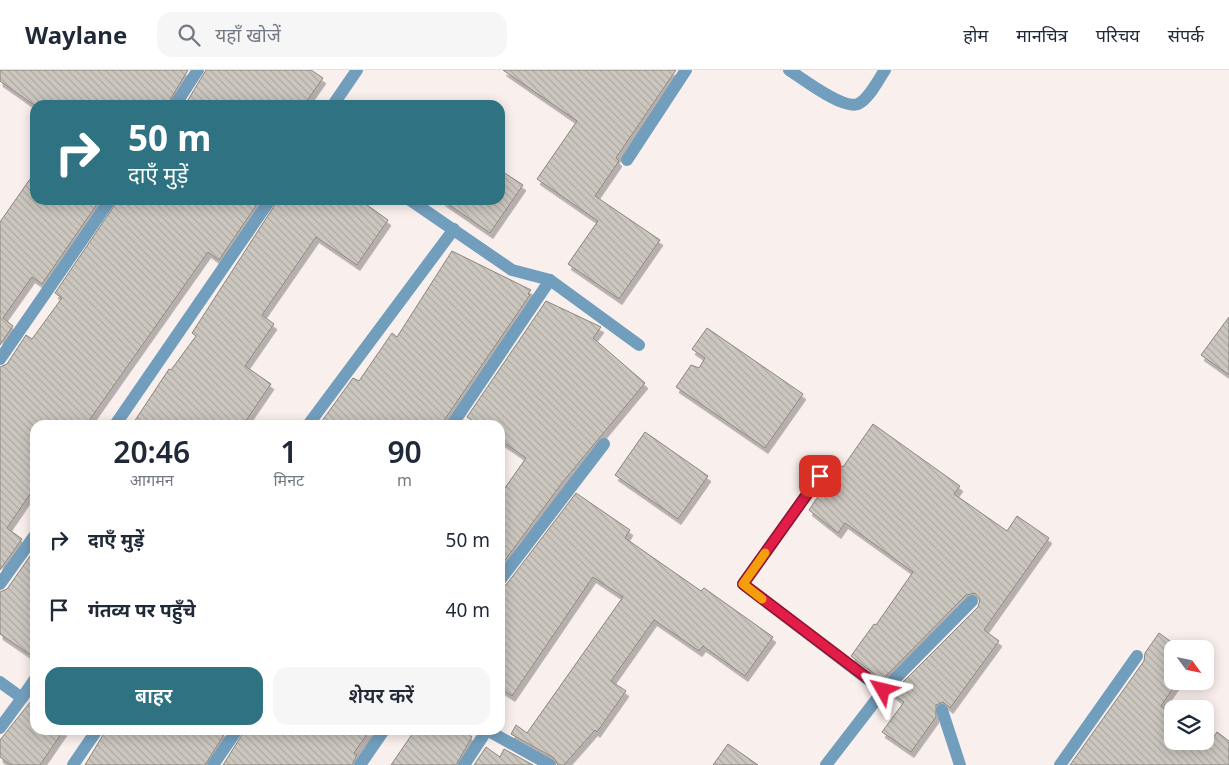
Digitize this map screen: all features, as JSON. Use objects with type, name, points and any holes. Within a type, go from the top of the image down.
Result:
[{"type":"street","points":[[178,100],[198,70]]},
{"type":"street","points":[[336,100],[357,70]]},
{"type":"street","points":[[627,160],[686,70]]},
{"type":"street","points":[[789,70],[838,101],[850,105],[858,104],[866,97],[885,70]]},
{"type":"street","points":[[0,359],[107,205]]},
{"type":"street","points":[[118,420],[267,205]]},
{"type":"street","points":[[418,205],[512,270],[550,280],[639,345]]},
{"type":"street","points":[[312,420],[454,229]]},
{"type":"street","points":[[455,420],[550,280]]},
{"type":"street","points":[[505,573],[604,444]]},
{"type":"street","points":[[820,476],[743,584],[883,690]]},
{"type":"street","points":[[0,584],[30,542]]},
{"type":"street","points":[[826,765],[883,690],[972,601]]},
{"type":"street","points":[[1060,765],[1137,656]]},
{"type":"street","points":[[0,682],[22,698]]},
{"type":"street","points":[[0,728],[30,686]]},
{"type":"street","points":[[942,710],[960,765]]},
{"type":"street","points":[[73,765],[94,735]]},
{"type":"street","points":[[213,765],[234,735]]},
{"type":"street","points":[[360,765],[381,735]]},
{"type":"street","points":[[464,765],[484,735]]},
{"type":"street","points":[[496,735],[550,765]]},
{"type":"building","points":[[0,70],[188,70],[170,100],[30,100],[30,102],[0,81]]},
{"type":"building","points":[[206,70],[311,70],[323,78],[308,100],[188,100]]},
{"type":"building","points":[[503,70],[676,70],[616,158],[619,161],[595,196],[660,240],[619,299],[568,264],[598,221],[537,179],[577,121]]},
{"type":"building","points":[[505,173],[523,185],[490,233],[449,205],[505,205]]},
{"type":"building","points":[[30,179],[30,205],[97,205],[42,284],[32,277],[3,318],[13,326],[0,345],[0,222]]},
{"type":"building","points":[[115,205],[257,205],[219,260],[208,252],[90,420],[30,420],[30,494],[7,528],[22,539],[0,570],[0,367],[7,364],[26,335],[32,339],[62,298],[55,293]]},
{"type":"building","points":[[275,205],[367,205],[388,220],[357,265],[316,237],[262,315],[274,324],[245,366],[271,384],[246,420],[135,420],[169,369],[171,370],[196,336],[192,333]]},
{"type":"building","points":[[452,251],[531,290],[528,294],[530,295],[444,420],[323,420],[353,378],[359,381],[392,333],[397,337]]},
{"type":"building","points":[[546,301],[601,327],[593,338],[645,383],[562,483],[505,560],[505,488],[526,458],[505,443],[505,420],[472,420],[467,417]]},
{"type":"building","points":[[1229,317],[1229,375],[1201,355]]},
{"type":"building","points":[[707,328],[803,394],[765,448],[676,387],[691,365],[699,368],[705,358],[692,349]]},
{"type":"building","points":[[873,424],[960,486],[954,494],[1007,531],[1017,516],[1049,538],[984,630],[999,641],[950,708],[943,702],[936,705],[936,717],[911,752],[882,732],[904,702],[892,693],[978,607],[980,599],[975,593],[966,595],[882,680],[851,656],[874,624],[876,625],[913,572],[845,523],[838,533],[809,510],[839,465],[843,467]]},
{"type":"building","points":[[645,432],[708,476],[678,519],[615,475]]},
{"type":"building","points":[[576,493],[630,530],[625,538],[701,591],[704,588],[773,637],[745,676],[703,646],[699,651],[654,620],[611,681],[626,691],[597,732],[595,730],[564,765],[558,765],[554,758],[511,734],[516,725],[527,733],[623,597],[593,577],[512,696],[505,691],[506,585]]},
{"type":"building","points":[[30,556],[30,655],[0,634],[0,592],[7,589]]},
{"type":"building","points":[[1159,633],[1169,640],[1164,640],[1164,690],[1172,690],[1161,706],[1164,708],[1164,750],[1214,750],[1214,736],[1217,732],[1229,741],[1229,765],[1070,765],[1144,661],[1145,653]]},
{"type":"building","points":[[30,702],[30,735],[61,735],[40,765],[11,765],[0,757],[0,740]]},
{"type":"building","points":[[103,735],[224,735],[205,765],[85,765]]},
{"type":"building","points":[[242,735],[367,735],[354,753],[357,755],[352,765],[223,765]]},
{"type":"building","points":[[412,735],[469,735],[472,737],[456,765],[391,765]]},
{"type":"building","points":[[728,744],[758,765],[713,765]]},
{"type":"building","points":[[486,747],[500,757],[504,749],[533,765],[474,765]]},
{"type":"slow traffic","points":[[762,599],[743,584],[765,553]]},
{"type":"route","points":[[820,476],[743,584],[883,690]]}]
